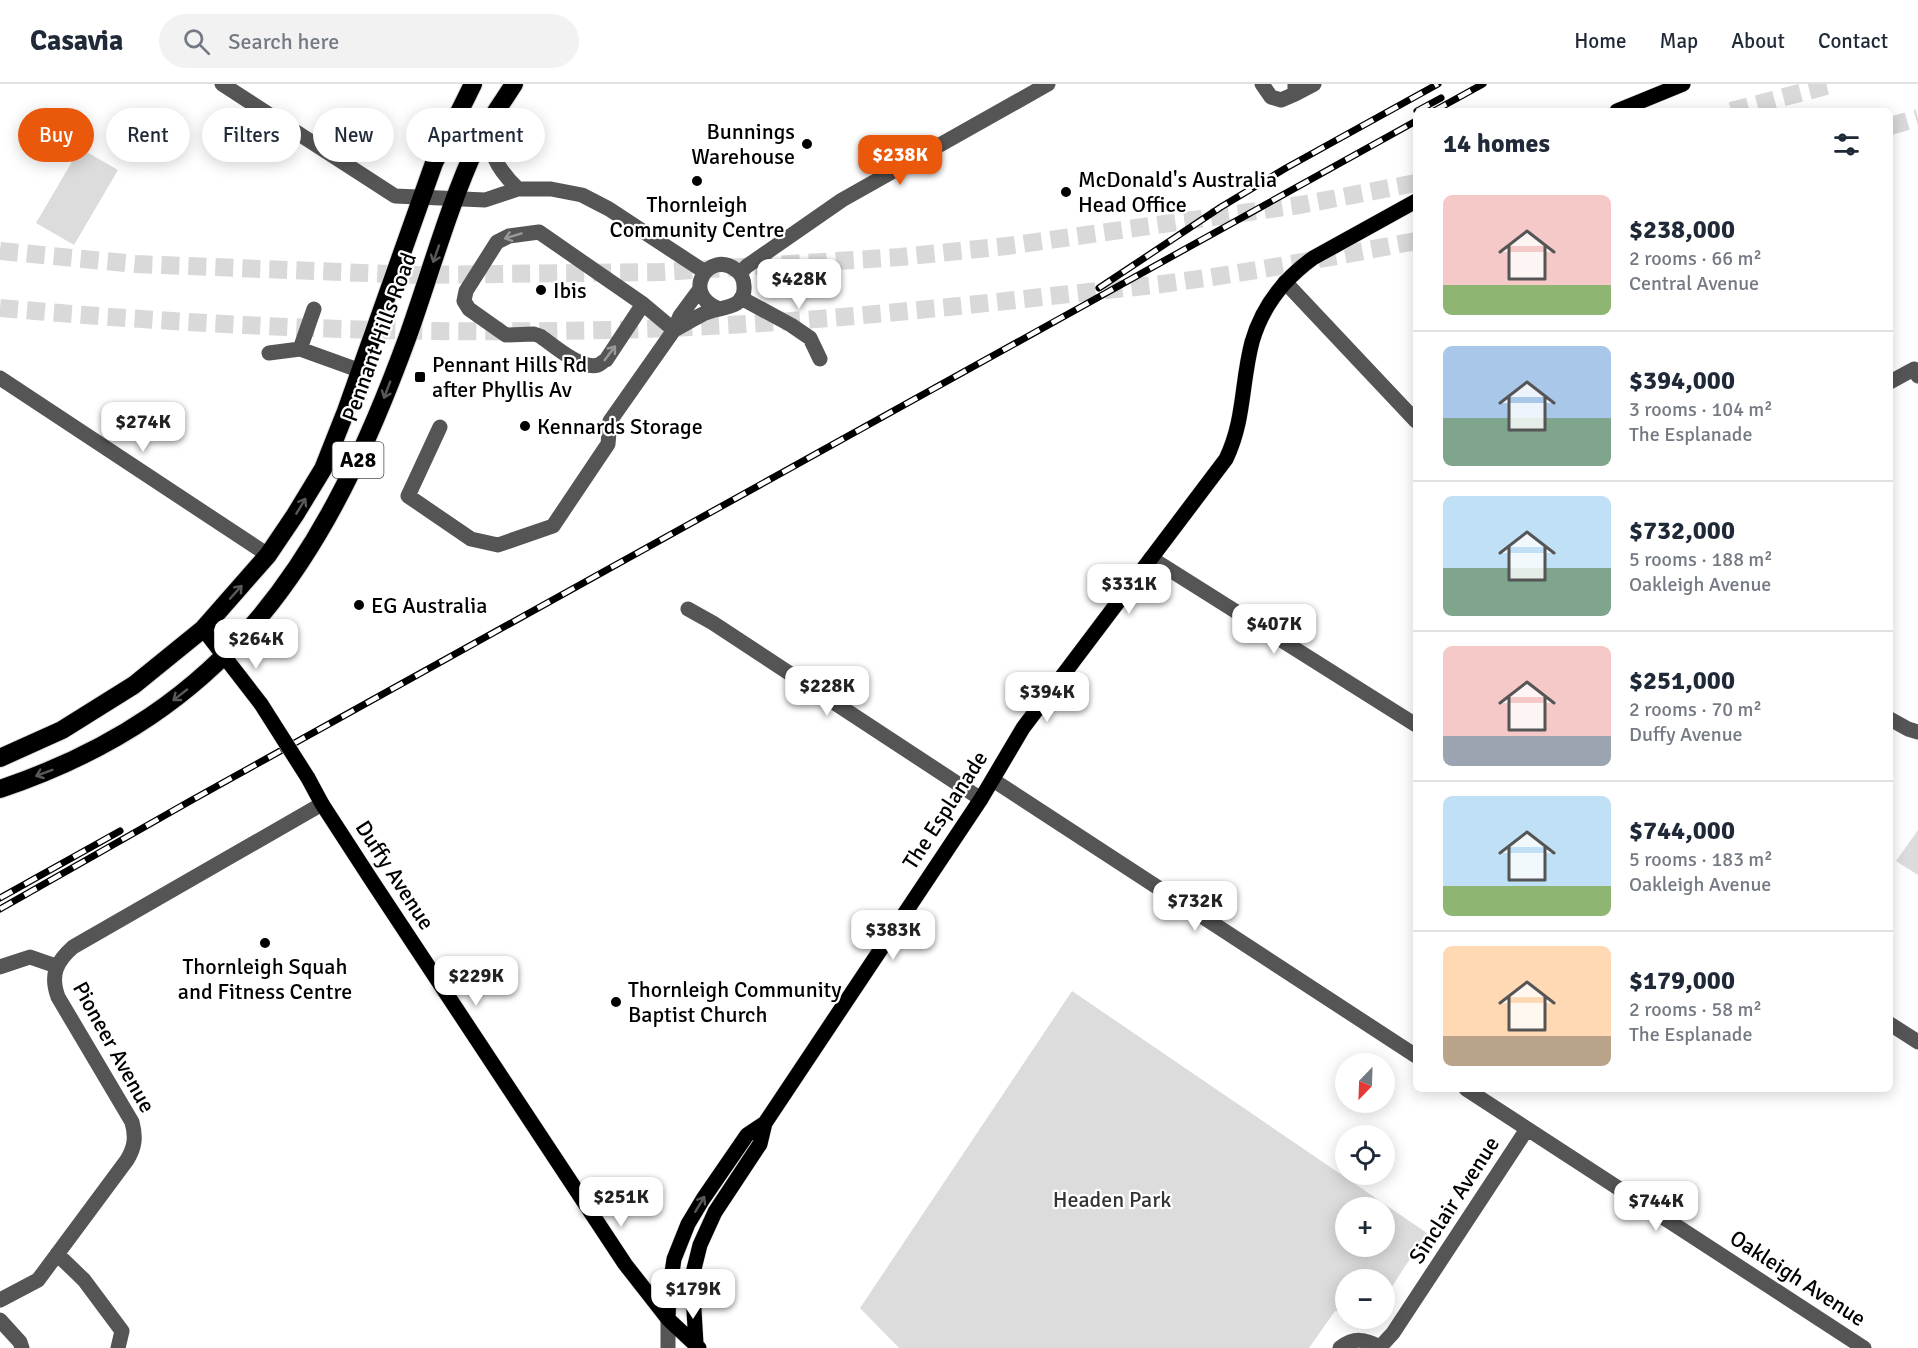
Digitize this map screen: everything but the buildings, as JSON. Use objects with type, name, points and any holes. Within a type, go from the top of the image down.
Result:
[{"type":"highway","name":"Pennant Hills Road","points":[[0,758],[62,730],[134,685],[203,628],[268,555],[323,469],[421,197],[447,135],[474,84]]},
{"type":"highway","name":"Pennant Hills Road","points":[[499,108],[514,84]]},
{"type":"highway","name":"Pennant Hills Road","points":[[0,789],[88,754],[131,730],[190,687],[225,657],[292,577],[347,484],[372,426],[408,336],[454,198],[470,162]]},
{"type":"main road","points":[[1624,108],[1683,84]]},
{"type":"main road","name":"The Esplanade","points":[[696,1347],[692,1277],[700,1245],[715,1212],[760,1144],[765,1123],[981,799],[1023,728],[1226,459],[1240,423],[1248,364],[1255,334],[1266,310],[1298,268],[1413,203]]},
{"type":"main road","name":"Duffy Avenue","points":[[203,628],[261,704],[322,804],[625,1264],[668,1319],[696,1347]]},
{"type":"main road","name":"The Esplanade","points":[[668,1319],[674,1259],[688,1224],[747,1136],[765,1123]]},
{"type":"main road","points":[[668,1319],[681,1290],[692,1277]]},
{"type":"street","points":[[222,84],[394,196],[485,200],[518,189],[551,189],[582,195],[609,209],[705,272]]},
{"type":"street","points":[[740,273],[842,200],[1048,84]]},
{"type":"street","points":[[1262,84],[1271,97],[1281,100],[1295,89],[1314,84]]},
{"type":"street","points":[[496,162],[506,178],[518,189]]},
{"type":"street","points":[[643,304],[606,360],[597,365],[584,364],[573,359],[534,334],[506,335],[469,309],[464,302],[466,291],[496,242],[526,232],[539,232],[643,304],[674,330]]},
{"type":"street","points":[[440,427],[408,496],[471,539],[498,545],[553,526],[608,444],[610,421],[674,330],[680,316],[700,289],[705,272],[723,264],[740,273],[744,285],[741,298],[731,307],[717,308],[674,330]]},
{"type":"street","points":[[1286,282],[1413,418]]},
{"type":"street","points":[[700,289],[705,301],[717,308]]},
{"type":"street","points":[[741,298],[810,338],[820,358]]},
{"type":"street","points":[[300,349],[314,309]]},
{"type":"street","points":[[269,353],[300,349],[360,371]]},
{"type":"street","points":[[1893,380],[1914,369],[1918,376]]},
{"type":"street","points":[[0,378],[268,555]]},
{"type":"street","points":[[1150,558],[1413,723]]},
{"type":"street","points":[[688,609],[713,622],[981,799]]},
{"type":"street","points":[[1893,721],[1918,732]]},
{"type":"street","points":[[993,780],[1413,1054]]},
{"type":"street","name":"Pioneer Avenue","points":[[0,1300],[38,1280],[132,1152],[135,1133],[132,1122],[58,997],[54,985],[56,966],[73,947],[322,804]]},
{"type":"street","points":[[0,967],[30,957],[56,966]]},
{"type":"street","points":[[1893,1026],[1918,1042]]},
{"type":"street","name":"Oakleigh Avenue","points":[[1471,1092],[1864,1348]]},
{"type":"street","name":"Sinclair Avenue","points":[[1340,1348],[1346,1343],[1359,1340],[1367,1340],[1381,1347],[1393,1333],[1527,1129]]},
{"type":"street","points":[[57,1254],[84,1280],[122,1331],[118,1348]]},
{"type":"street","points":[[668,1319],[668,1348]]},
{"type":"street","points":[[0,1320],[20,1341],[22,1348]]},
{"type":"green space","points":[[94,156],[118,170],[74,245],[36,223],[72,162],[94,162]]},
{"type":"green space","points":[[1918,830],[1918,875],[1896,861]]},
{"type":"green space","name":"Headen Park","points":[[1072,991],[1335,1170],[1335,1185],[1357,1185],[1374,1197],[1335,1197],[1335,1257],[1395,1257],[1395,1211],[1427,1233],[1395,1282],[1395,1269],[1335,1269],[1335,1311],[1309,1348],[899,1348],[860,1308]]},
{"type":"tunnel","points":[[1742,108],[1834,84]]},
{"type":"tunnel","points":[[1893,125],[1918,118]]},
{"type":"tunnel","points":[[0,251],[136,264],[416,275],[662,272],[901,257],[1007,246],[1300,205],[1413,184]]},
{"type":"tunnel","points":[[0,308],[80,315],[321,328],[562,331],[688,327],[870,315],[1162,284],[1258,270],[1413,242]]},
{"type":"railway","points":[[1099,288],[1221,207],[1286,168],[1438,84]]},
{"type":"railway","points":[[1439,108],[1483,84]]},
{"type":"railway","points":[[1423,108],[1441,98]]},
{"type":"railway","points":[[0,909],[192,800],[1413,123]]},
{"type":"railway","points":[[0,898],[120,831]]},
{"type":"place","name":"Bunnings Warehouse","points":[[807,144]]},
{"type":"place","name":"Thornleigh Community Centre","points":[[697,181]]},
{"type":"place","name":"McDonald's Australia Head Office","points":[[1066,192]]},
{"type":"place","name":"Ibis","points":[[541,290]]},
{"type":"place","name":"Pennant Hills Rd after Phyllis Av","points":[[420,377]]},
{"type":"place","name":"Kennards Storage","points":[[525,426]]},
{"type":"place","name":"EG Australia","points":[[359,605]]},
{"type":"place","name":"Thornleigh Squah and Fitness Centre","points":[[265,943]]},
{"type":"place","name":"Thornleigh Community Baptist Church","points":[[616,1002]]}]
